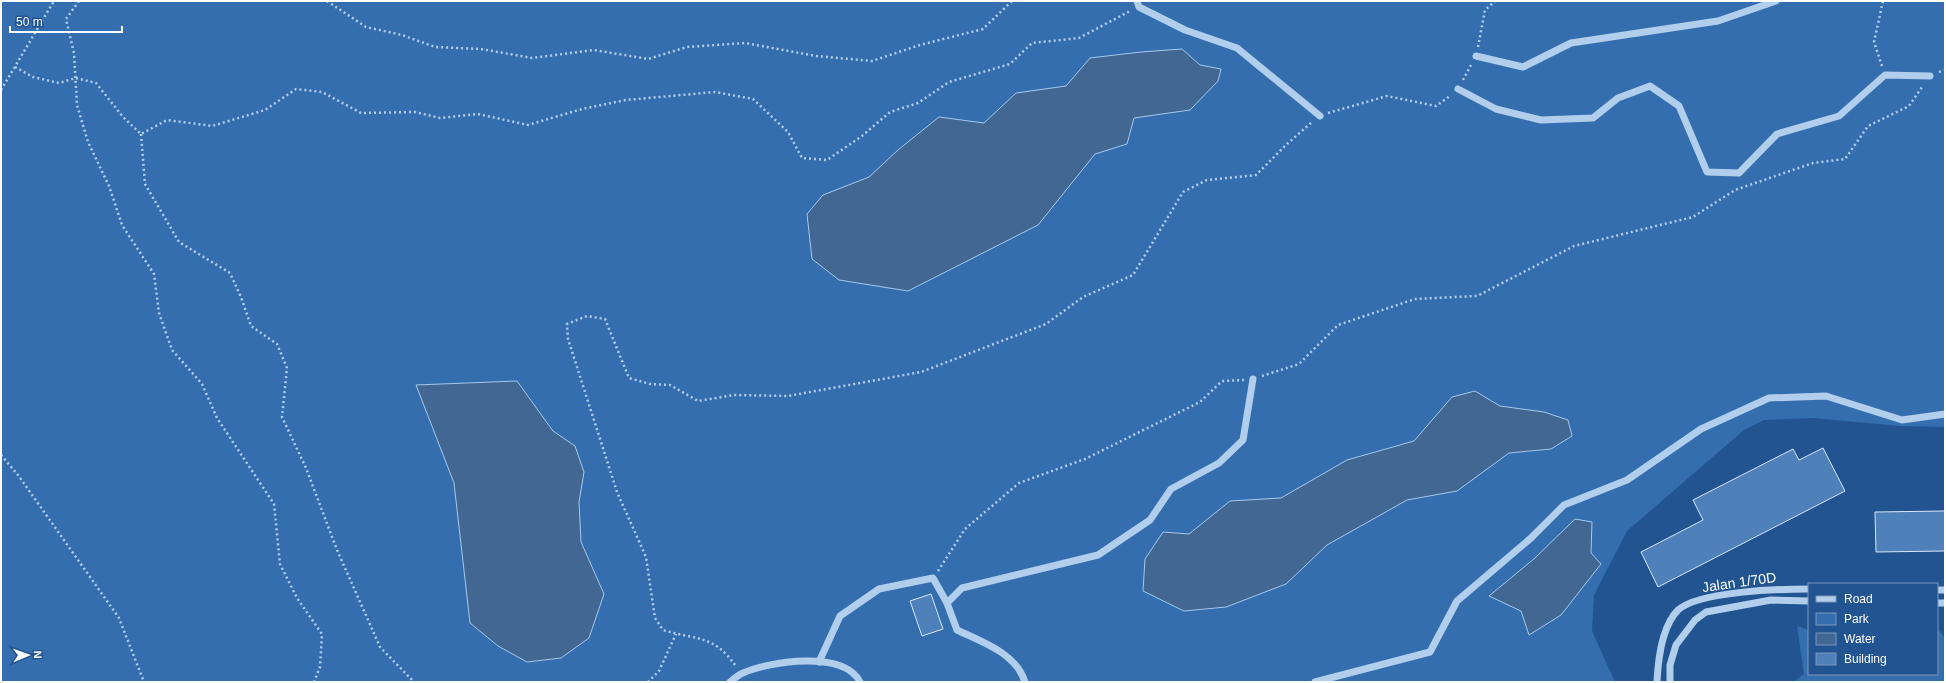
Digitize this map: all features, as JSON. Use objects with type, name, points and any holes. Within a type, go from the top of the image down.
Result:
[{"type":"street","points":[[1476,56],[1523,67],[1571,43],[1718,21],[1776,1]]},
{"type":"street","points":[[1138,4],[1185,30],[1237,48],[1320,116]]},
{"type":"street","points":[[1458,90],[1496,109],[1541,120],[1593,118],[1618,98],[1650,86],[1679,106],[1707,172],[1739,172],[1777,134],[1839,116],[1885,75],[1930,76]]},
{"type":"street","points":[[947,603],[962,588],[1098,554],[1150,520],[1171,489],[1219,463],[1243,440],[1253,379]]},
{"type":"street","points":[[1315,682],[1430,652],[1457,601],[1531,538],[1564,504],[1627,480],[1702,429],[1769,398],[1826,396],[1902,420],[1945,414]]},
{"type":"street","points":[[819,662],[840,616],[879,590],[933,578],[947,603],[957,630],[1005,654],[1023,677],[1025,682]]},
{"type":"street","name":"Jalan 1/70D","points":[[1657,682],[1658,668],[1665,632],[1679,610],[1703,599],[1776,589],[1808,589]]},
{"type":"street","name":"Jalan 1/70D","points":[[1670,682],[1670,665],[1676,645],[1695,620],[1706,612],[1771,600],[1808,601]]},
{"type":"street","points":[[730,682],[741,674],[762,666],[787,662],[819,662],[836,665],[856,674],[860,682]]},
{"type":"path","points":[[1,90],[54,1]]},
{"type":"path","points":[[79,1],[66,19],[74,53],[77,105],[88,142],[109,186],[122,225],[154,274],[159,313],[172,350],[202,384],[217,418],[274,504],[280,564],[297,598],[322,634],[320,667],[314,682]]},
{"type":"path","points":[[327,1],[366,27],[402,34],[436,47],[481,49],[532,58],[594,50],[648,59],[687,47],[745,43],[816,56],[872,61],[920,45],[983,29],[1012,1]]},
{"type":"path","points":[[741,674],[732,661],[719,647],[708,640],[663,630],[655,618],[646,557],[615,485],[568,339],[567,324],[587,316],[605,319],[630,378],[650,384],[670,385],[698,401],[734,395],[788,396],[921,372],[1046,324],[1083,297],[1133,275],[1183,192],[1207,180],[1256,176],[1287,144],[1320,116],[1387,96],[1436,106],[1458,90],[1476,56],[1485,10],[1495,1]]},
{"type":"path","points":[[1883,1],[1874,42],[1885,75]]},
{"type":"path","points":[[141,134],[167,120],[212,126],[265,110],[296,89],[322,92],[361,113],[415,112],[440,118],[478,114],[528,125],[582,109],[626,100],[715,92],[753,99],[788,132],[802,158],[827,160],[862,136],[890,112],[918,103],[949,82],[1010,64],[1032,43],[1079,38],[1138,4]]},
{"type":"path","points":[[15,67],[32,77],[59,83],[76,78],[96,83],[123,118],[141,134],[145,184],[179,242],[230,273],[241,297],[251,326],[277,344],[287,368],[282,418],[306,468],[337,550],[380,647],[414,682]]},
{"type":"path","points":[[933,578],[965,529],[1019,483],[1085,459],[1200,402],[1222,381],[1253,379],[1299,364],[1338,324],[1415,299],[1477,296],[1574,246],[1693,217],[1735,190],[1813,163],[1845,159],[1868,126],[1909,106],[1930,76],[1945,70]]},
{"type":"path","points":[[1,455],[18,475],[119,618],[144,682]]},
{"type":"path","points":[[648,682],[659,671],[676,634]]},
{"type":"green space","points":[[1,1],[1945,1],[1945,427],[1900,426],[1812,418],[1764,420],[1744,430],[1627,531],[1594,595],[1592,631],[1615,682],[1,682]]},
{"type":"green space","points":[[1797,626],[1808,630],[1808,675],[1938,675],[1938,632],[1940,631],[1945,639],[1945,682],[1793,682],[1804,674]]},
{"type":"water","points":[[1182,49],[1200,65],[1221,69],[1218,81],[1190,110],[1134,118],[1127,144],[1095,154],[1038,225],[908,291],[839,280],[812,259],[807,214],[823,195],[869,177],[898,150],[939,117],[984,123],[1016,93],[1066,86],[1090,58]]},
{"type":"water","points":[[517,381],[553,431],[575,446],[584,472],[579,502],[581,542],[604,594],[589,638],[561,658],[527,662],[498,646],[470,623],[454,483],[416,385]]},
{"type":"water","points":[[1475,391],[1500,406],[1544,412],[1568,420],[1572,436],[1551,449],[1509,453],[1457,491],[1407,500],[1327,545],[1286,584],[1226,607],[1184,611],[1143,591],[1145,559],[1163,532],[1189,534],[1230,501],[1281,498],[1347,460],[1414,441],[1452,397]]},
{"type":"water","points":[[1575,519],[1592,522],[1591,553],[1601,564],[1561,615],[1529,635],[1521,611],[1489,596],[1535,558]]},
{"type":"building","points":[[1823,448],[1845,491],[1658,587],[1641,552],[1703,520],[1693,500],[1793,449],[1799,460]]},
{"type":"building","points":[[1945,511],[1945,551],[1876,552],[1875,512]]},
{"type":"building","points":[[931,594],[943,629],[922,636],[910,601]]}]
